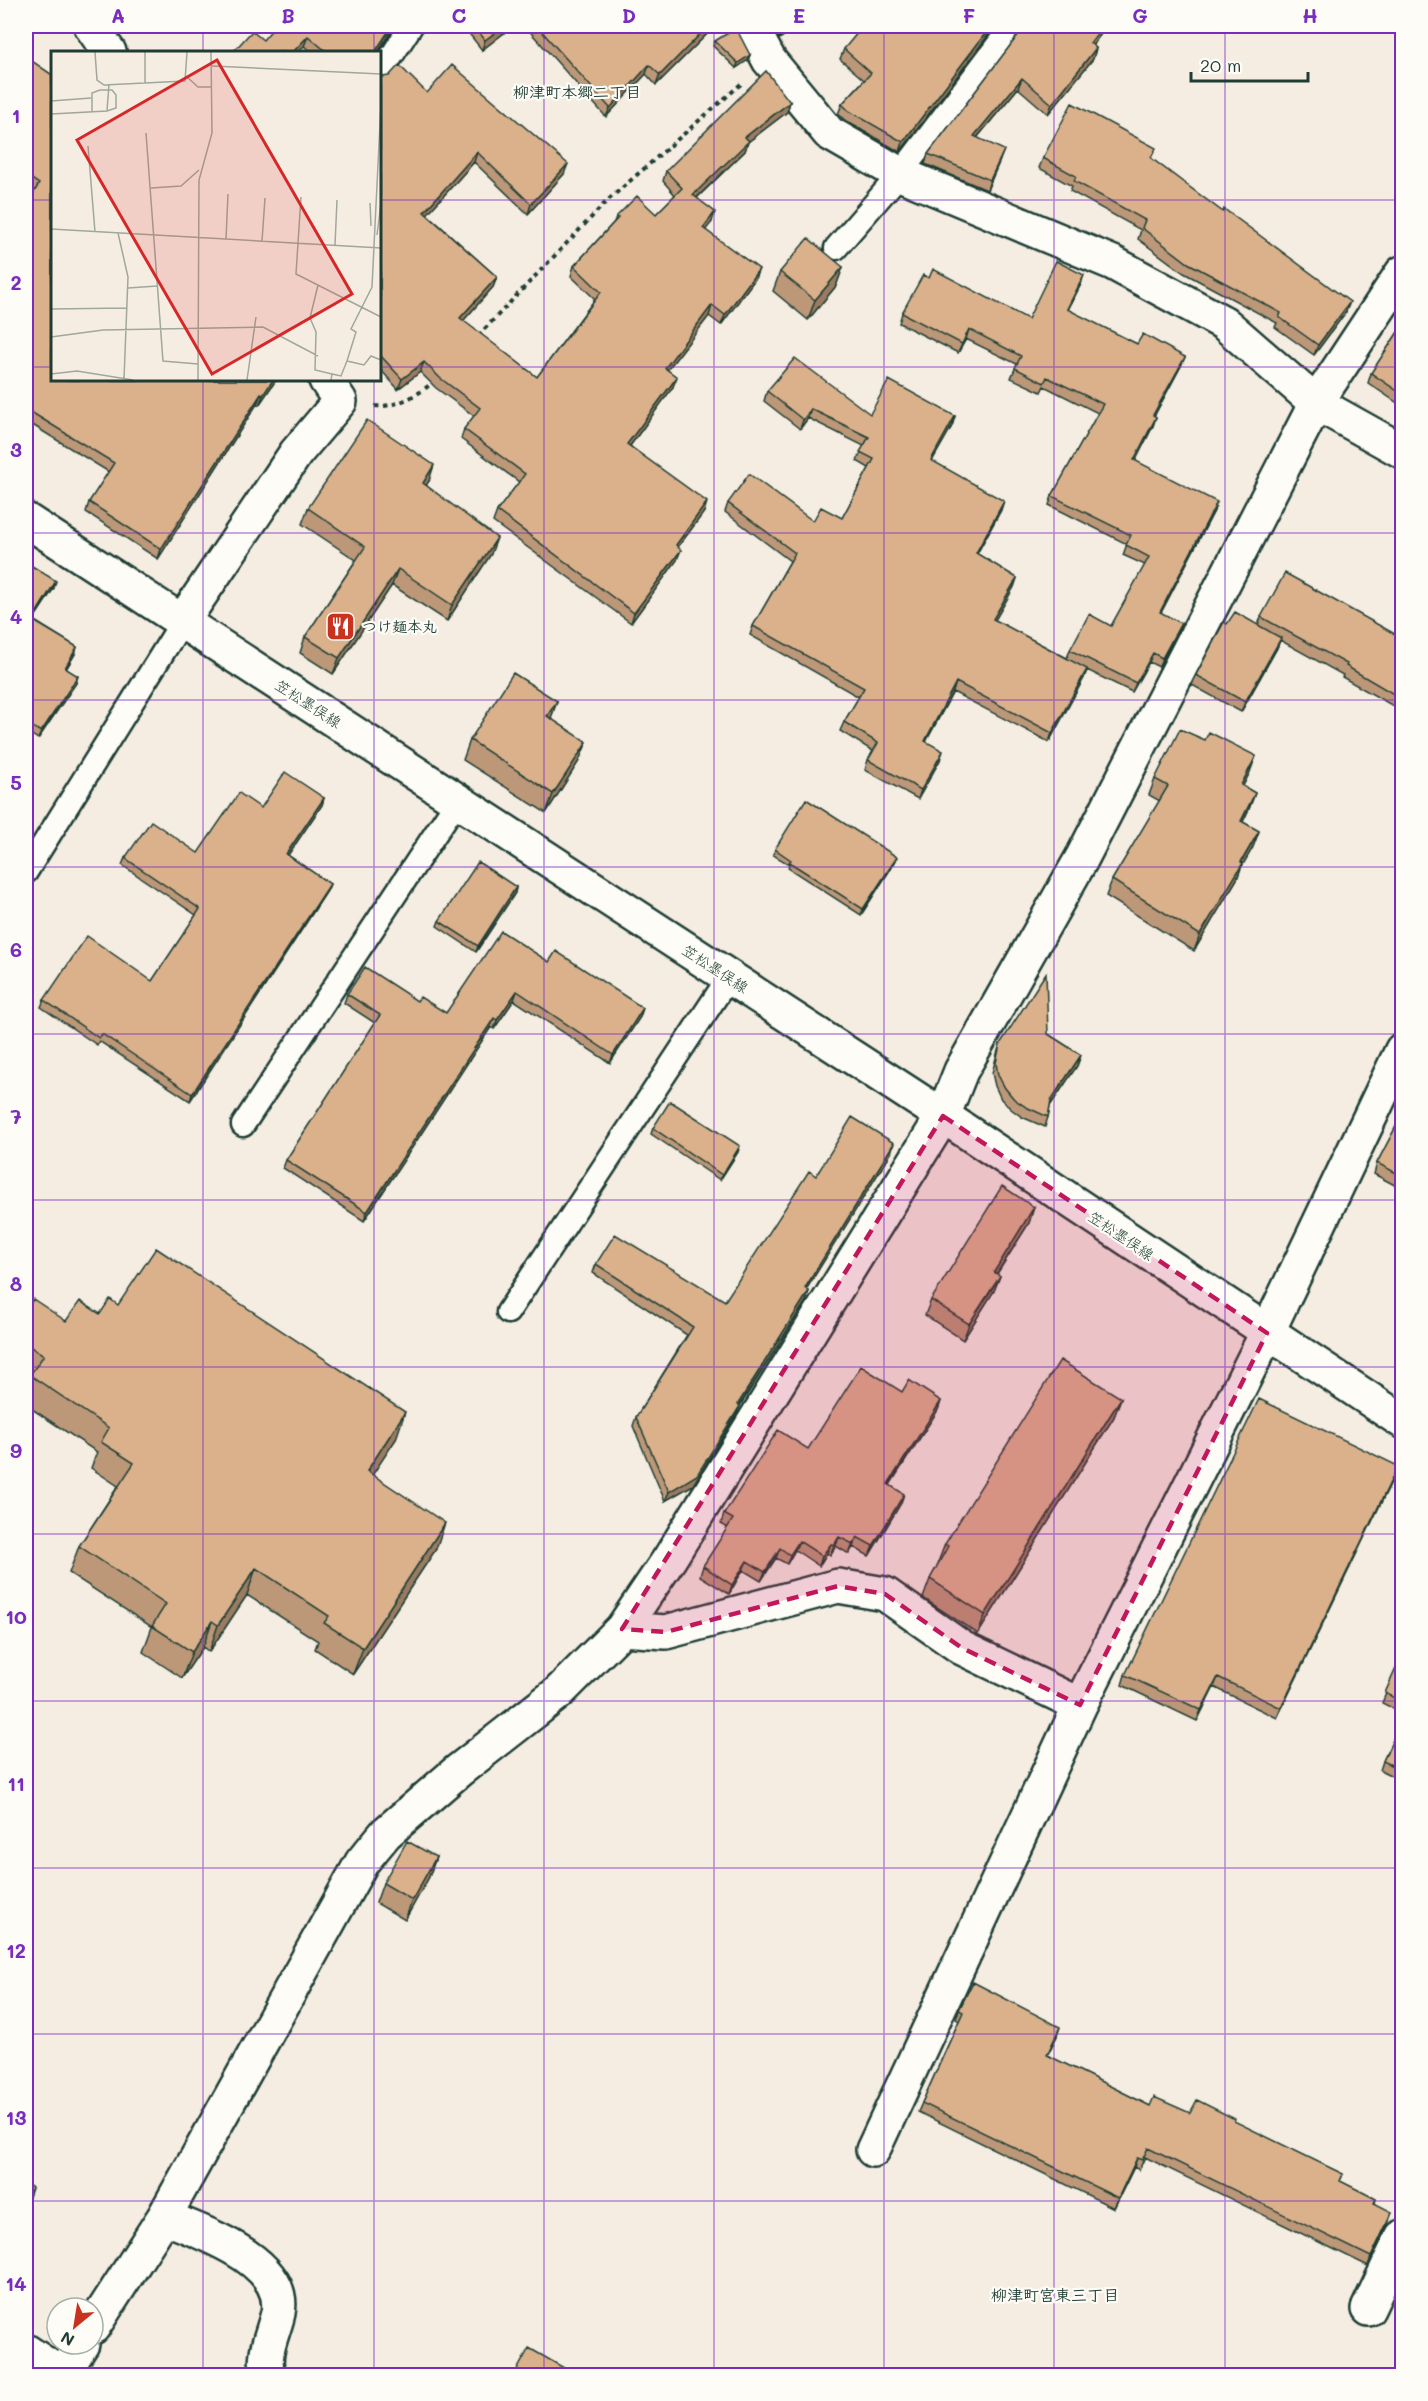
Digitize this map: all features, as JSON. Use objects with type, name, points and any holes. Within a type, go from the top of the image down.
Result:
[{"type":"street","points":[[91,26],[108,51]]},
{"type":"street","points":[[751,26],[769,60],[829,132],[900,174],[1113,263],[1224,323],[1316,403],[1402,451]]},
{"type":"street","points":[[105,2308],[164,2217],[362,1862],[386,1833],[458,1771],[558,1693],[622,1629],[670,1558],[943,1116],[961,1071],[1082,858],[1316,403],[1402,273]]},
{"type":"street","points":[[182,621],[296,453],[333,390]]},
{"type":"street","name":"笠松墨俣線","points":[[26,520],[943,1116],[1402,1421]]},
{"type":"street","points":[[873,2150],[1080,1705],[1267,1333],[1402,1050]]},
{"type":"street","points":[[622,1629],[666,1632],[838,1586],[885,1594],[962,1648],[1080,1705]]},
{"type":"street","points":[[164,2217],[234,2248],[257,2265],[275,2287],[279,2300],[278,2315],[266,2352],[268,2376]]},
{"type":"street","points":[[1368,2309],[1402,2237]]},
{"type":"street","points":[[26,2351],[61,2375],[74,2356]]},
{"type":"lane","points":[[381,72],[411,26]]},
{"type":"lane","points":[[836,248],[900,174],[1012,26]]},
{"type":"lane","points":[[26,872],[182,621]]},
{"type":"lane","points":[[243,1125],[457,801]]},
{"type":"lane","points":[[508,1312],[729,977]]},
{"type":"path","points":[[473,341],[607,201],[769,60]]},
{"type":"path","points":[[333,390],[385,407],[425,390],[441,374]]},
{"type":"highlighted area","points":[[943,1116],[1267,1333],[1080,1705],[962,1648],[885,1594],[838,1586],[666,1632],[622,1629]]},
{"type":"building","points":[[275,26],[392,26],[376,51],[326,51],[308,36],[294,51],[234,51],[252,31],[263,40]]},
{"type":"building","points":[[474,26],[504,26],[485,40]]},
{"type":"building","points":[[537,26],[708,26],[660,75],[649,65],[610,108]]},
{"type":"building","points":[[863,26],[991,26],[903,142],[849,111],[842,104],[871,73],[844,49]]},
{"type":"building","points":[[1025,26],[1103,26],[1090,43],[1096,48],[1052,104],[1022,78],[974,136],[1004,150],[990,180],[928,154]]},
{"type":"building","points":[[736,28],[750,55],[738,63],[715,41]]},
{"type":"building","points":[[26,57],[51,74],[51,381],[272,381],[263,395],[261,394],[161,549],[89,502],[114,463],[26,409],[26,205],[39,184],[26,175]]},
{"type":"building","points":[[399,65],[427,93],[452,65],[568,164],[531,204],[477,152],[424,212],[497,277],[460,318],[537,377],[601,292],[574,266],[618,218],[616,217],[637,196],[656,214],[682,188],[666,171],[766,71],[790,102],[745,137],[749,141],[693,195],[715,212],[703,228],[759,269],[725,315],[712,305],[665,368],[677,377],[627,444],[707,502],[676,545],[681,550],[634,613],[497,511],[525,474],[464,429],[480,408],[440,378],[424,362],[402,379],[381,356],[381,76],[389,76]]},
{"type":"building","points":[[1072,103],[1156,148],[1151,158],[1350,302],[1318,345],[1279,317],[1281,313],[1188,263],[1142,228],[1145,220],[1074,181],[1076,176],[1043,158]]},
{"type":"building","points":[[808,238],[843,267],[815,300],[780,272]]},
{"type":"building","points":[[1056,261],[1084,275],[1067,309],[1137,344],[1143,334],[1185,357],[1153,415],[1156,417],[1134,460],[1217,502],[1160,612],[1181,623],[1162,658],[1153,653],[1136,683],[1070,650],[1089,614],[1111,626],[1149,557],[1126,545],[1131,535],[1052,496],[1103,404],[1047,377],[1044,383],[1015,368],[1021,356],[969,329],[962,344],[902,313],[923,275],[929,278],[933,269],[1028,319]]},
{"type":"building","points":[[1402,326],[1402,394],[1371,373]]},
{"type":"building","points":[[795,358],[870,414],[889,380],[955,416],[931,460],[1004,501],[976,553],[1017,578],[993,619],[1087,669],[1052,733],[956,682],[925,741],[943,751],[921,790],[868,760],[878,743],[844,722],[864,688],[753,626],[795,553],[728,503],[749,474],[813,521],[821,507],[842,518],[874,459],[860,452],[869,437],[811,409],[803,420],[767,391]]},
{"type":"building","points":[[367,420],[434,465],[423,483],[497,538],[452,605],[398,569],[339,658],[305,637],[365,547],[308,508]]},
{"type":"building","points":[[32,566],[56,581],[32,620],[77,647],[65,668],[78,676],[41,732],[26,723],[26,575]]},
{"type":"building","points":[[1285,573],[1402,638],[1402,699],[1346,666],[1347,664],[1261,617]]},
{"type":"building","points":[[1235,612],[1281,638],[1245,702],[1196,675],[1224,622],[1227,624]]},
{"type":"building","points":[[513,673],[557,701],[547,716],[587,742],[553,794],[470,740]]},
{"type":"building","points":[[1180,729],[1205,740],[1209,732],[1256,756],[1241,785],[1255,793],[1241,821],[1259,831],[1241,862],[1243,863],[1200,935],[1112,880],[1168,786],[1155,779]]},
{"type":"building","points":[[285,772],[324,798],[286,854],[330,884],[192,1094],[102,1034],[99,1038],[44,1000],[87,936],[152,981],[200,909],[125,858],[151,821],[198,853],[239,793],[261,808]]},
{"type":"building","points":[[806,799],[897,857],[863,909],[789,862],[791,860],[775,849]]},
{"type":"building","points":[[478,862],[516,887],[478,946],[439,921]]},
{"type":"building","points":[[501,931],[549,962],[556,951],[643,1008],[613,1055],[517,991],[497,1020],[494,1018],[367,1212],[286,1160],[380,1015],[347,994],[365,967],[417,1001],[420,997],[446,1013]]},
{"type":"building","points":[[1046,973],[1048,1034],[1081,1055],[1051,1100],[1048,1117],[1014,1099],[998,1075],[996,1063],[1000,1044]]},
{"type":"building","points":[[670,1101],[740,1146],[722,1175],[653,1128]]},
{"type":"building","points":[[1402,1115],[1402,1176],[1377,1163]]},
{"type":"building","points":[[852,1117],[894,1143],[805,1288],[809,1291],[738,1404],[740,1406],[697,1475],[669,1492],[636,1417],[693,1327],[596,1264],[615,1234],[725,1301],[809,1171],[816,1176]]},
{"type":"building","points":[[1002,1186],[1034,1207],[994,1272],[1000,1276],[969,1324],[931,1300]]},
{"type":"building","points":[[156,1248],[405,1412],[367,1471],[445,1523],[363,1648],[324,1623],[329,1616],[256,1568],[218,1625],[212,1621],[192,1652],[152,1626],[166,1604],[79,1546],[134,1463],[101,1442],[109,1428],[30,1375],[44,1355],[26,1344],[26,1311],[33,1299],[66,1321],[80,1301],[100,1314],[110,1299],[118,1305]]},
{"type":"building","points":[[1060,1360],[1121,1398],[985,1615],[930,1579],[948,1546],[945,1544]]},
{"type":"building","points":[[861,1366],[902,1392],[909,1380],[941,1401],[888,1484],[904,1494],[873,1546],[857,1537],[853,1544],[839,1537],[822,1556],[799,1541],[790,1555],[780,1548],[765,1572],[747,1561],[732,1585],[703,1566],[733,1519],[724,1514],[778,1430],[808,1449]]},
{"type":"building","points":[[1259,1399],[1398,1466],[1281,1708],[1218,1677],[1201,1710],[1125,1675]]},
{"type":"building","points":[[1402,1655],[1402,1702],[1385,1693]]},
{"type":"building","points":[[1402,1720],[1402,1770],[1383,1761]]},
{"type":"building","points":[[407,1841],[436,1857],[412,1900],[383,1883]]},
{"type":"building","points":[[973,1982],[1060,2027],[1047,2055],[1150,2106],[1154,2097],[1190,2113],[1197,2100],[1235,2119],[1234,2121],[1343,2174],[1340,2181],[1376,2199],[1374,2203],[1392,2212],[1371,2257],[1148,2148],[1142,2160],[1137,2158],[1118,2198],[922,2103],[963,2012],[959,2010]]},
{"type":"building","points":[[26,2183],[32,2188],[26,2198]]},
{"type":"building","points":[[529,2348],[578,2376],[514,2376]]},
{"type":"place","name":"つけ麺本丸","points":[[341,627]]},
{"type":"district","name":"柳津町本郷二丁目","points":[[577,92]]},
{"type":"district","name":"柳津町宮東三丁目","points":[[1055,2295]]}]
